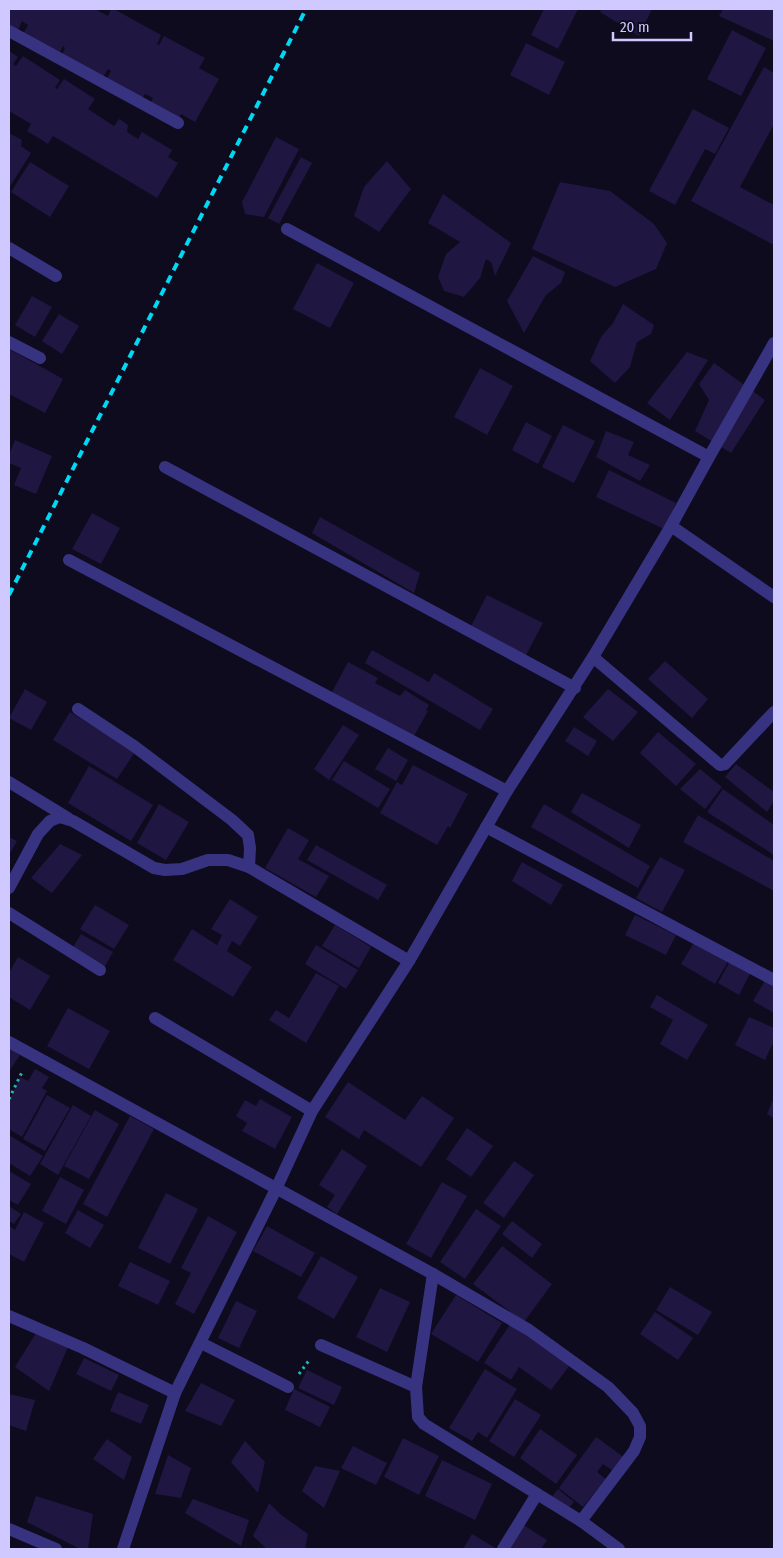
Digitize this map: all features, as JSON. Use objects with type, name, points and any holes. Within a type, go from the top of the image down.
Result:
[{"type":"street","points":[[9,31],[178,123]]},
{"type":"street","points":[[287,229],[708,457]]},
{"type":"street","points":[[9,248],[56,276]]},
{"type":"street","points":[[9,342],[40,358]]},
{"type":"street","points":[[122,1549],[175,1393],[276,1189],[312,1111],[409,961],[507,791],[594,658],[774,343]]},
{"type":"street","points":[[165,467],[575,688]]},
{"type":"street","points":[[671,526],[774,597]]},
{"type":"street","points":[[69,560],[507,791]]},
{"type":"street","points":[[594,658],[720,765],[725,764],[774,712]]},
{"type":"street","points":[[78,709],[134,746],[232,820],[248,835],[250,848],[248,867]]},
{"type":"street","points":[[9,782],[154,868],[165,870],[182,869],[208,860],[228,860],[248,867],[409,961]]},
{"type":"street","points":[[9,888],[38,834],[50,821],[60,817],[73,821]]},
{"type":"street","points":[[486,827],[774,980]]},
{"type":"street","points":[[9,913],[100,970]]},
{"type":"street","points":[[155,1018],[312,1111]]},
{"type":"street","points":[[9,1042],[433,1274],[529,1330],[608,1387],[633,1413],[640,1426],[640,1437],[634,1451],[581,1522]]},
{"type":"street","points":[[433,1274],[416,1387],[418,1417],[424,1424],[581,1522],[619,1549]]},
{"type":"street","points":[[9,1316],[83,1348],[175,1393]]},
{"type":"street","points":[[201,1343],[288,1387]]},
{"type":"street","points":[[322,1344],[416,1387]]},
{"type":"street","points":[[503,1549],[536,1494]]},
{"type":"street","points":[[9,1529],[56,1549]]},
{"type":"path","points":[[9,1098],[30,1054]]},
{"type":"path","points":[[288,1387],[322,1344]]},
{"type":"building","points":[[9,9],[95,9],[108,16],[111,9],[114,9],[161,35],[157,44],[159,45],[164,36],[205,58],[199,68],[219,79],[195,122],[181,114],[178,121],[149,106],[153,98],[145,94],[141,100],[105,82],[111,71],[108,69],[103,77],[61,56],[65,48],[63,46],[60,52],[23,34],[28,25],[22,21],[18,30],[9,25]]},
{"type":"building","points":[[544,9],[578,9],[558,49],[531,35]]},
{"type":"building","points":[[602,9],[652,9],[639,36],[600,12]]},
{"type":"building","points":[[723,9],[774,9],[774,41],[719,16]]},
{"type":"building","points":[[732,30],[766,48],[741,96],[707,79]]},
{"type":"building","points":[[526,43],[565,62],[549,95],[510,75]]},
{"type":"building","points":[[9,51],[18,57],[13,64],[16,66],[23,56],[60,80],[55,88],[57,89],[64,79],[95,99],[88,109],[114,126],[119,119],[128,125],[127,132],[138,139],[142,132],[172,150],[168,157],[178,163],[157,198],[53,136],[48,144],[27,131],[31,124],[9,111]]},
{"type":"building","points":[[764,67],[774,73],[774,124],[740,187],[774,205],[774,245],[691,201]]},
{"type":"building","points":[[693,109],[729,128],[715,154],[705,149],[675,205],[649,191]]},
{"type":"building","points":[[9,133],[22,140],[21,146],[31,153],[9,188]]},
{"type":"building","points":[[276,137],[299,149],[264,217],[245,214],[242,202]]},
{"type":"building","points":[[301,157],[312,163],[279,224],[268,218]]},
{"type":"building","points":[[387,161],[411,189],[379,232],[354,216],[364,187]]},
{"type":"building","points":[[30,162],[69,186],[50,217],[11,192]]},
{"type":"building","points":[[560,182],[610,191],[654,224],[667,243],[656,269],[615,287],[532,249]]},
{"type":"building","points":[[443,194],[511,243],[495,276],[491,262],[486,259],[480,278],[464,297],[444,291],[438,277],[446,254],[460,242],[428,223]]},
{"type":"building","points":[[533,256],[565,272],[561,283],[546,295],[524,333],[507,301]]},
{"type":"building","points":[[317,263],[354,283],[330,328],[293,309]]},
{"type":"building","points":[[32,296],[52,307],[35,337],[15,325]]},
{"type":"building","points":[[623,304],[654,325],[651,334],[637,342],[630,367],[615,383],[590,361],[601,337],[613,323]]},
{"type":"building","points":[[59,314],[79,326],[62,354],[42,341]]},
{"type":"building","points":[[9,349],[63,379],[45,413],[9,394]]},
{"type":"building","points":[[687,352],[708,360],[670,420],[647,403]]},
{"type":"building","points":[[714,363],[765,400],[731,453],[695,431],[709,400],[699,384]]},
{"type":"building","points":[[480,368],[513,386],[487,435],[454,417]]},
{"type":"building","points":[[526,422],[552,436],[538,464],[512,450]]},
{"type":"building","points":[[563,425],[595,441],[574,483],[542,467]]},
{"type":"building","points":[[606,431],[634,442],[628,455],[650,465],[640,481],[596,457]]},
{"type":"building","points":[[15,440],[52,456],[36,494],[14,485],[21,468],[9,463],[9,455]]},
{"type":"building","points":[[609,470],[676,503],[664,529],[596,497]]},
{"type":"building","points":[[92,513],[120,528],[101,564],[72,549]]},
{"type":"building","points":[[320,517],[420,573],[414,593],[312,533]]},
{"type":"building","points":[[487,595],[543,623],[525,657],[470,628]]},
{"type":"building","points":[[372,650],[429,682],[434,673],[493,709],[480,730],[365,663]]},
{"type":"building","points":[[665,661],[708,699],[692,718],[648,679]]},
{"type":"building","points":[[348,662],[378,678],[375,683],[400,696],[405,690],[429,705],[426,710],[428,711],[414,736],[331,694]]},
{"type":"building","points":[[25,689],[47,702],[31,730],[9,718]]},
{"type":"building","points":[[608,689],[638,712],[613,741],[583,717]]},
{"type":"building","points":[[70,712],[135,752],[117,779],[53,740]]},
{"type":"building","points":[[343,725],[359,735],[329,780],[314,769]]},
{"type":"building","points":[[574,727],[597,741],[588,756],[565,741]]},
{"type":"building","points":[[658,732],[696,764],[676,786],[640,753]]},
{"type":"building","points":[[388,748],[408,760],[396,781],[375,769]]},
{"type":"building","points":[[344,761],[390,789],[378,808],[332,780]]},
{"type":"building","points":[[736,764],[774,792],[774,801],[767,812],[725,777]]},
{"type":"building","points":[[413,765],[468,794],[450,828],[448,826],[437,845],[380,813],[397,782],[402,785]]},
{"type":"building","points":[[89,766],[153,805],[131,841],[68,803]]},
{"type":"building","points":[[700,769],[722,787],[705,809],[680,789]]},
{"type":"building","points":[[723,789],[774,825],[774,855],[707,812]]},
{"type":"building","points":[[582,793],[641,825],[629,848],[571,812]]},
{"type":"building","points":[[159,804],[189,822],[166,860],[137,843]]},
{"type":"building","points":[[544,804],[650,866],[638,888],[531,827]]},
{"type":"building","points":[[698,815],[774,861],[774,891],[683,842]]},
{"type":"building","points":[[288,828],[309,840],[298,859],[329,876],[316,897],[265,868]]},
{"type":"building","points":[[9,837],[17,841],[9,855]]},
{"type":"building","points":[[60,844],[82,855],[52,893],[31,878]]},
{"type":"building","points":[[316,845],[387,885],[378,900],[307,860]]},
{"type":"building","points":[[660,857],[685,870],[662,912],[636,898]]},
{"type":"building","points":[[522,862],[563,885],[551,905],[512,881]]},
{"type":"building","points":[[230,899],[258,917],[240,946],[232,941],[227,951],[252,967],[233,997],[173,960],[192,929],[217,945],[222,935],[211,929]]},
{"type":"building","points":[[95,905],[129,925],[114,949],[80,929]]},
{"type":"building","points":[[635,915],[676,935],[666,955],[625,935]]},
{"type":"building","points":[[335,925],[371,947],[359,968],[322,946]]},
{"type":"building","points":[[81,934],[113,952],[105,966],[73,947]]},
{"type":"building","points":[[696,939],[730,958],[715,984],[681,964]]},
{"type":"building","points":[[316,945],[358,970],[346,989],[305,964]]},
{"type":"building","points":[[18,957],[50,976],[30,1010],[9,997],[9,973]]},
{"type":"building","points":[[730,961],[751,972],[739,995],[718,983]]},
{"type":"building","points":[[316,973],[339,986],[306,1043],[269,1020],[276,1010],[289,1018]]},
{"type":"building","points":[[767,977],[774,981],[774,1013],[753,1001]]},
{"type":"building","points":[[657,995],[708,1025],[687,1060],[660,1044],[673,1020],[650,1007]]},
{"type":"building","points":[[68,1008],[110,1031],[89,1069],[47,1046]]},
{"type":"building","points":[[749,1017],[774,1028],[774,1041],[765,1060],[735,1045]]},
{"type":"building","points":[[9,1048],[20,1055],[10,1070],[9,1069]]},
{"type":"building","points":[[35,1069],[49,1077],[42,1088],[47,1091],[22,1137],[9,1129],[9,1101],[20,1077],[28,1081]]},
{"type":"building","points":[[348,1082],[405,1120],[422,1096],[454,1118],[421,1167],[364,1130],[359,1139],[325,1117]]},
{"type":"building","points":[[47,1095],[70,1108],[45,1151],[23,1139]]},
{"type":"building","points":[[774,1097],[774,1118],[767,1114]]},
{"type":"building","points":[[260,1099],[292,1117],[275,1149],[242,1131],[247,1123],[236,1116],[245,1100],[256,1106]]},
{"type":"building","points":[[73,1105],[91,1116],[58,1175],[40,1164]]},
{"type":"building","points":[[95,1110],[119,1124],[89,1179],[64,1166]]},
{"type":"building","points":[[130,1116],[154,1129],[107,1217],[83,1204]]},
{"type":"building","points":[[467,1128],[493,1146],[471,1177],[446,1159]]},
{"type":"building","points":[[9,1135],[43,1156],[30,1176],[9,1163]]},
{"type":"building","points":[[342,1149],[367,1166],[337,1214],[327,1207],[335,1195],[319,1185]]},
{"type":"building","points":[[514,1161],[534,1175],[504,1218],[483,1203]]},
{"type":"building","points":[[9,1171],[31,1184],[18,1205],[9,1200]]},
{"type":"building","points":[[60,1177],[84,1190],[66,1224],[42,1211]]},
{"type":"building","points":[[442,1182],[467,1196],[431,1258],[406,1244]]},
{"type":"building","points":[[166,1193],[198,1209],[170,1264],[138,1248]]},
{"type":"building","points":[[9,1206],[21,1214],[14,1224],[9,1221]]},
{"type":"building","points":[[476,1209],[501,1226],[465,1279],[440,1262]]},
{"type":"building","points":[[78,1210],[104,1225],[90,1248],[65,1233]]},
{"type":"building","points":[[24,1212],[44,1223],[24,1262],[9,1254],[9,1226],[15,1230]]},
{"type":"building","points":[[208,1216],[237,1232],[194,1314],[175,1304],[191,1273],[181,1268]]},
{"type":"building","points":[[512,1221],[542,1244],[532,1258],[502,1234]]},
{"type":"building","points":[[267,1226],[315,1253],[301,1277],[253,1251]]},
{"type":"building","points":[[502,1246],[552,1284],[524,1322],[473,1284]]},
{"type":"building","points":[[321,1256],[358,1277],[334,1319],[297,1298]]},
{"type":"building","points":[[130,1262],[170,1281],[158,1305],[118,1286]]},
{"type":"building","points":[[670,1287],[712,1312],[698,1335],[656,1310]]},
{"type":"building","points":[[380,1288],[410,1302],[387,1352],[356,1337]]},
{"type":"building","points":[[456,1295],[502,1323],[478,1362],[431,1334]]},
{"type":"building","points":[[236,1301],[257,1311],[239,1348],[218,1338]]},
{"type":"building","points":[[655,1312],[693,1338],[678,1360],[640,1334]]},
{"type":"building","points":[[511,1323],[570,1365],[551,1390],[519,1367],[511,1380],[484,1363]]},
{"type":"building","points":[[36,1333],[69,1345],[49,1391],[15,1367]]},
{"type":"building","points":[[84,1358],[119,1375],[111,1391],[76,1374]]},
{"type":"building","points":[[485,1369],[517,1389],[487,1438],[478,1432],[472,1441],[449,1428]]},
{"type":"building","points":[[307,1370],[342,1387],[334,1405],[298,1388]]},
{"type":"building","points":[[201,1383],[235,1400],[221,1426],[185,1411]]},
{"type":"building","points":[[294,1389],[330,1407],[320,1427],[285,1410]]},
{"type":"building","points":[[118,1392],[149,1405],[141,1424],[110,1411]]},
{"type":"building","points":[[9,1394],[35,1400],[26,1431],[9,1425]]},
{"type":"building","points":[[515,1399],[541,1415],[514,1457],[489,1441]]},
{"type":"building","points":[[540,1429],[577,1455],[556,1484],[520,1458]]},
{"type":"building","points":[[596,1437],[625,1458],[615,1472],[603,1464],[597,1472],[606,1479],[583,1507],[559,1488]]},
{"type":"building","points":[[403,1438],[439,1456],[419,1495],[384,1477]]},
{"type":"building","points":[[107,1439],[132,1457],[124,1480],[93,1459]]},
{"type":"building","points":[[245,1441],[265,1462],[258,1493],[231,1462]]},
{"type":"building","points":[[353,1446],[387,1463],[376,1485],[341,1468]]},
{"type":"building","points":[[168,1455],[191,1468],[181,1498],[155,1494]]},
{"type":"building","points":[[442,1460],[492,1484],[475,1520],[425,1496]]},
{"type":"building","points":[[315,1466],[340,1471],[324,1508],[302,1491]]},
{"type":"building","points":[[558,1489],[574,1502],[566,1511],[550,1499]]},
{"type":"building","points":[[36,1496],[93,1514],[88,1549],[80,1549],[27,1522]]},
{"type":"building","points":[[193,1499],[249,1520],[241,1546],[185,1513]]},
{"type":"building","points":[[269,1503],[280,1514],[308,1534],[305,1549],[267,1549],[253,1536]]},
{"type":"building","points":[[522,1524],[547,1540],[541,1549],[506,1549]]},
{"type":"building","points":[[472,1534],[497,1549],[463,1549]]},
{"type":"railway","points":[[9,595],[306,9]]}]
